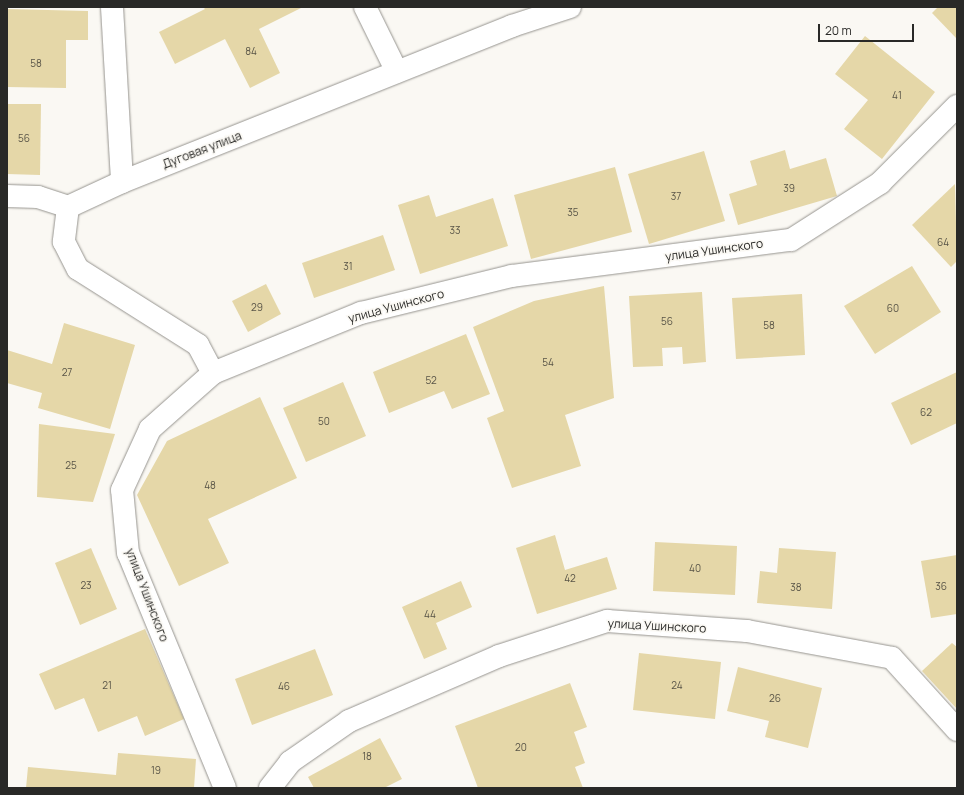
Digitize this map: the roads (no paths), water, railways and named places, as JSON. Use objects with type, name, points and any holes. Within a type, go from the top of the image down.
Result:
[{"type":"street","points":[[112,7],[122,182]]},
{"type":"street","points":[[365,7],[397,72]]},
{"type":"street","name":"Дуговая улица","points":[[68,208],[122,182],[512,26],[570,7]]},
{"type":"street","name":"улица Ушинского","points":[[225,788],[128,553],[122,490],[150,429],[213,373],[361,313],[512,276],[791,240],[880,183],[957,106]]},
{"type":"street","points":[[7,196],[38,197],[68,208],[64,242],[78,269],[198,345],[213,373]]},
{"type":"street","name":"улица Ушинского","points":[[270,788],[290,762],[349,721],[500,656],[607,621],[747,631],[892,658],[957,730]]}]
